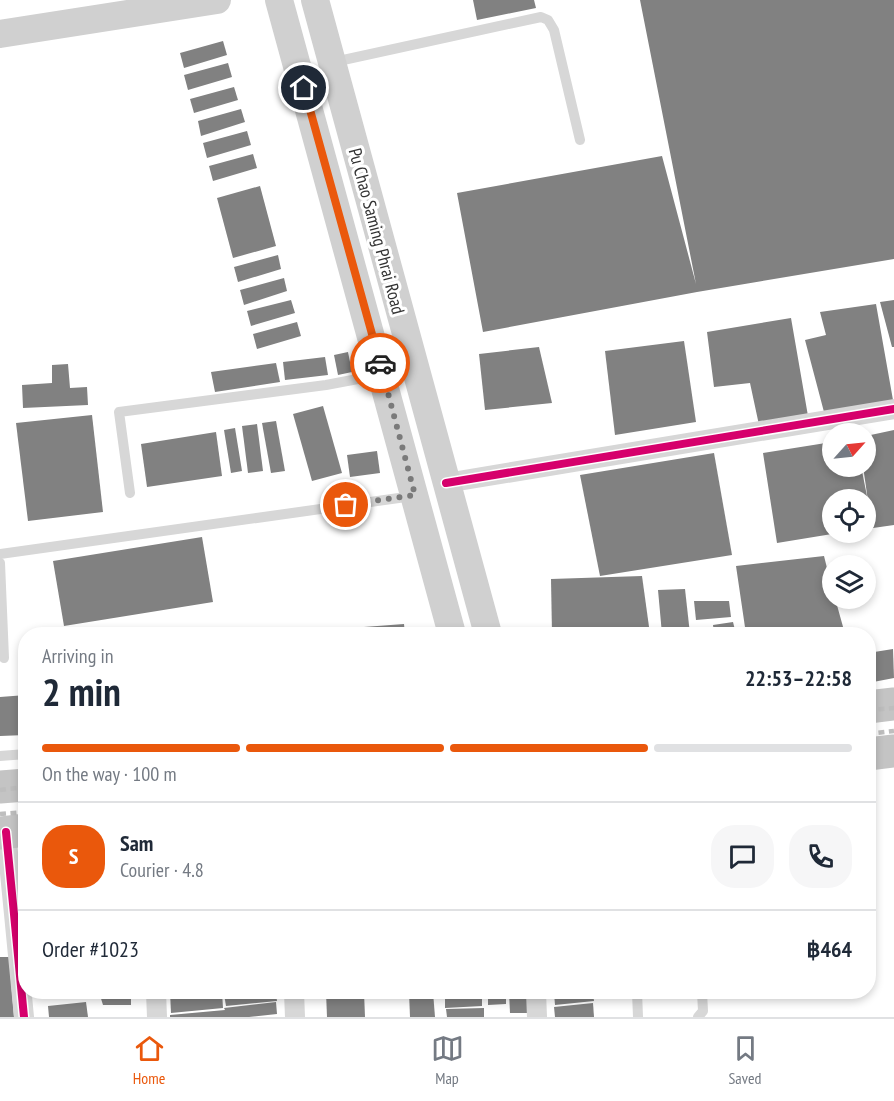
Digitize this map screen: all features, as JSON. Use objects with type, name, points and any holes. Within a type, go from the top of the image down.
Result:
[{"type":"highway","points":[[876,706],[894,704]]},
{"type":"highway","points":[[876,753],[894,751]]},
{"type":"highway","points":[[0,788],[18,786]]},
{"type":"main road","points":[[0,34],[217,0]]},
{"type":"main road","name":"Pu Chao Saming Phrai Road","points":[[279,0],[451,627]]},
{"type":"main road","name":"Pu Chao Saming Phrai Road","points":[[315,0],[330,63],[486,627]]},
{"type":"street","points":[[446,483],[894,409]]},
{"type":"street","points":[[10,832],[18,938]]},
{"type":"street","points":[[23,999],[24,1017]]},
{"type":"street","points":[[157,999],[158,1017]]},
{"type":"street","points":[[294,999],[295,1017]]},
{"type":"street","points":[[536,999],[537,1017]]},
{"type":"lane","points":[[330,63],[541,17],[548,20],[554,30],[580,140]]},
{"type":"lane","points":[[130,493],[119,412],[326,385],[383,374]]},
{"type":"lane","points":[[0,555],[415,495]]},
{"type":"lane","points":[[0,564],[4,658]]},
{"type":"lane","points":[[0,756],[18,755]]},
{"type":"lane","points":[[637,999],[638,1017]]},
{"type":"lane","points":[[698,1017],[703,1011],[702,999]]},
{"type":"building","points":[[473,0],[534,0],[536,8],[477,20]]},
{"type":"building","points":[[640,0],[894,0],[894,259],[697,292],[483,332],[457,193],[662,156],[696,284]]},
{"type":"building","points":[[223,41],[227,55],[184,68],[180,53]]},
{"type":"building","points":[[228,63],[232,77],[188,90],[184,75]]},
{"type":"building","points":[[234,87],[238,100],[194,113],[190,99]]},
{"type":"building","points":[[241,109],[245,122],[201,136],[198,121]]},
{"type":"building","points":[[247,131],[251,145],[207,158],[203,143]]},
{"type":"building","points":[[253,154],[257,168],[213,181],[209,166]]},
{"type":"building","points":[[260,186],[276,246],[233,258],[217,198]]},
{"type":"building","points":[[278,255],[281,269],[238,282],[234,267]]},
{"type":"building","points":[[284,278],[287,291],[244,305],[240,290]]},
{"type":"building","points":[[291,300],[295,313],[251,326],[247,311]]},
{"type":"building","points":[[894,300],[894,347],[892,347],[880,302]]},
{"type":"building","points":[[876,304],[893,400],[824,412],[805,340],[826,335],[820,312]]},
{"type":"building","points":[[791,318],[808,416],[759,425],[750,383],[714,387],[707,332]]},
{"type":"building","points":[[297,322],[301,336],[257,349],[253,334]]},
{"type":"building","points":[[684,341],[696,422],[615,435],[605,351]]},
{"type":"building","points":[[539,347],[552,403],[485,410],[479,354]]},
{"type":"building","points":[[348,352],[352,372],[338,375],[334,355]]},
{"type":"building","points":[[325,357],[328,375],[285,380],[283,362]]},
{"type":"building","points":[[276,363],[280,382],[215,392],[211,372]]},
{"type":"building","points":[[68,364],[70,388],[87,387],[88,405],[23,408],[22,385],[52,383],[52,365]]},
{"type":"building","points":[[323,406],[342,473],[312,481],[293,414]]},
{"type":"building","points":[[92,415],[103,512],[28,521],[16,423]]},
{"type":"building","points":[[276,421],[285,471],[271,473],[262,423]]},
{"type":"building","points":[[257,424],[263,471],[248,473],[242,426]]},
{"type":"building","points":[[235,428],[242,471],[231,473],[224,430]]},
{"type":"building","points":[[894,430],[894,525],[876,528],[876,489],[866,489],[865,477],[876,477],[876,434]]},
{"type":"building","points":[[216,432],[222,476],[147,487],[141,444]]},
{"type":"building","points":[[822,444],[822,477],[863,477],[866,489],[822,489],[822,536],[777,543],[763,453]]},
{"type":"building","points":[[377,451],[380,473],[350,477],[347,455]]},
{"type":"building","points":[[714,453],[732,555],[600,576],[580,475]]},
{"type":"building","points":[[202,537],[213,602],[64,626],[53,561]]},
{"type":"building","points":[[822,556],[822,609],[838,609],[843,627],[745,627],[736,566]]},
{"type":"building","points":[[642,576],[649,627],[552,627],[551,579]]},
{"type":"building","points":[[685,589],[689,627],[661,627],[658,590]]},
{"type":"building","points":[[694,601],[729,601],[731,617],[696,620]]},
{"type":"building","points":[[733,622],[734,627],[713,627],[713,625]]},
{"type":"building","points":[[404,624],[404,627],[364,627]]},
{"type":"building","points":[[893,649],[894,678],[876,681],[876,652]]},
{"type":"building","points":[[18,696],[18,735],[0,736],[0,697]]},
{"type":"building","points":[[0,957],[9,957],[14,1017],[0,1017]]},
{"type":"building","points":[[101,999],[131,999],[131,1005],[103,1005]]},
{"type":"building","points":[[170,999],[222,999],[223,1008],[171,1013]]},
{"type":"building","points":[[225,999],[277,999],[277,1001],[226,1006]]},
{"type":"building","points":[[326,999],[364,999],[365,1017],[327,1017]]},
{"type":"building","points":[[409,999],[434,999],[435,1017],[410,1017]]},
{"type":"building","points":[[445,999],[482,999],[482,1006],[445,1008]]},
{"type":"building","points":[[488,999],[506,999],[506,1004],[488,1005]]},
{"type":"building","points":[[509,999],[527,999],[528,1013],[510,1013]]},
{"type":"building","points":[[554,999],[594,999],[594,1001],[555,1005]]},
{"type":"building","points":[[86,1002],[88,1017],[49,1017],[48,1006]]},
{"type":"building","points":[[276,1002],[277,1014],[249,1017],[170,1017],[170,1015]]},
{"type":"building","points":[[593,1003],[594,1017],[555,1017],[554,1007]]},
{"type":"building","points":[[484,1008],[484,1017],[447,1017],[446,1009]]},
{"type":"railway","points":[[876,709],[894,708]]},
{"type":"railway","points":[[876,733],[894,731]]},
{"type":"railway","points":[[0,790],[18,788]]},
{"type":"railway","points":[[0,814],[18,813]]},
{"type":"cycle path","points":[[446,483],[894,409]]},
{"type":"cycle path","points":[[6,832],[18,955]]},
{"type":"cycle path","points":[[22,999],[24,1017]]},
{"type":"way so far","points":[[346,505],[415,495],[380,363]]},
{"type":"route","points":[[304,88],[380,363]]}]
